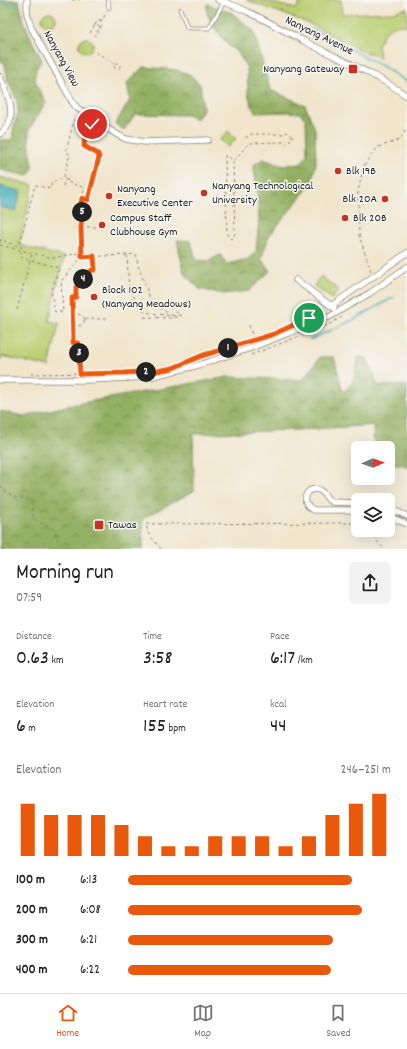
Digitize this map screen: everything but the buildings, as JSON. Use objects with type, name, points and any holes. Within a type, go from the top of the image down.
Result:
[{"type":"street","name":"Nanyang View","points":[[27,0],[27,14],[32,29],[77,108],[116,134],[136,141],[208,140]]},
{"type":"street","name":"Nanyang Avenue","points":[[221,1],[264,20],[305,42],[356,66],[398,89],[407,97]]},
{"type":"street","points":[[0,77],[9,98],[11,109],[7,127],[0,134]]},
{"type":"street","points":[[331,306],[407,253]]},
{"type":"street","points":[[0,380],[96,380],[149,378],[195,366],[248,349],[329,317],[370,293],[407,267]]},
{"type":"street","points":[[296,280],[339,311]]},
{"type":"street","points":[[351,503],[328,501],[324,493],[315,489],[310,490],[306,494],[305,499],[309,508],[314,510],[351,510]]},
{"type":"street","points":[[395,511],[407,516]]},
{"type":"street","points":[[395,519],[407,524]]},
{"type":"lane","points":[[108,0],[109,8]]},
{"type":"lane","points":[[180,9],[187,27],[208,28],[221,1]]},
{"type":"lane","points":[[398,89],[407,92]]},
{"type":"path","points":[[72,0],[79,0]]},
{"type":"path","points":[[280,11],[281,7]]},
{"type":"path","points":[[94,36],[102,26],[101,22],[109,8]]},
{"type":"path","points":[[90,33],[97,21],[101,22]]},
{"type":"path","points":[[95,26],[99,26],[100,28]]},
{"type":"path","points":[[96,52],[114,64]]},
{"type":"path","points":[[22,250],[20,257],[58,268],[51,293],[55,312],[63,312],[61,281],[82,257],[82,212],[80,207],[84,188],[66,181],[64,178],[70,154],[66,152],[74,120],[79,121],[80,114]]},
{"type":"path","points":[[81,198],[89,200],[99,157],[98,154],[84,146],[85,134],[92,124]]},
{"type":"path","points":[[373,277],[359,235],[358,192],[364,165],[378,147],[401,138],[407,128]]},
{"type":"path","points":[[233,161],[250,143],[283,142],[286,145],[293,137],[287,132],[284,134],[251,134],[244,138]]},
{"type":"path","points":[[225,155],[227,235],[232,239],[235,234],[233,161],[228,156]]},
{"type":"path","points":[[20,243],[34,185],[50,190],[52,182],[64,178]]},
{"type":"path","points":[[63,186],[66,181],[71,178]]},
{"type":"path","points":[[81,228],[96,227]]},
{"type":"path","points":[[5,240],[5,242],[22,247],[22,250]]},
{"type":"path","points":[[0,245],[52,258],[82,252]]},
{"type":"path","points":[[17,310],[32,253]]},
{"type":"path","points":[[127,254],[129,291],[144,312],[171,316],[182,315],[172,318],[144,317]]},
{"type":"path","points":[[82,257],[136,254],[138,265],[151,301],[169,314],[178,312]]},
{"type":"path","points":[[80,374],[78,343],[73,343],[72,298],[76,297],[76,287],[92,270],[95,270],[94,256]]},
{"type":"path","points":[[73,319],[79,314],[82,315],[85,320]]},
{"type":"path","points":[[251,355],[328,325],[346,314]]},
{"type":"path","points":[[73,319],[75,323],[79,325],[84,323],[85,320],[108,319]]},
{"type":"path","points":[[248,325],[254,341]]},
{"type":"path","points":[[187,362],[201,356],[246,343]]},
{"type":"path","points":[[72,374],[102,373]]},
{"type":"path","points":[[0,486],[13,496],[25,498],[30,501],[32,503],[32,515],[37,522],[50,526],[54,530],[59,543],[65,548],[73,549]]},
{"type":"path","points":[[161,549],[148,533],[146,524],[351,523]]},
{"type":"path","points":[[375,537],[384,549]]},
{"type":"green space","points":[[0,0],[19,0],[25,24],[42,60],[38,66],[35,76],[37,86],[46,102],[29,130],[33,167],[29,176],[0,170],[0,140],[12,140],[18,112],[17,101],[8,81],[5,64],[0,60]]},
{"type":"green space","points":[[246,0],[261,0],[296,9],[302,0],[341,0],[342,14],[392,12],[407,8],[407,25],[392,26],[384,33],[378,45],[380,58],[371,53],[366,53],[308,23]]},
{"type":"green space","points":[[207,4],[232,13],[254,31],[270,90],[305,105],[315,129],[316,163],[311,184],[269,236],[261,259],[270,271],[249,291],[224,294],[199,289],[184,273],[177,240],[191,241],[196,260],[209,261],[220,255],[227,264],[248,259],[256,252],[259,219],[257,187],[253,165],[263,159],[280,165],[301,164],[307,155],[306,120],[300,113],[256,113],[252,107],[248,93],[247,68],[239,54],[226,43],[216,30],[207,14]]},
{"type":"green space","points":[[49,12],[54,14],[56,19],[54,24],[49,26],[44,24],[42,19],[44,14]]},
{"type":"green space","points":[[86,38],[91,40],[93,45],[91,50],[86,52],[81,50],[79,45],[81,40]]},
{"type":"green space","points":[[143,67],[176,70],[189,74],[200,84],[203,108],[201,114],[195,119],[187,115],[135,114],[124,130],[115,124],[130,100],[127,83]]},
{"type":"green space","points":[[228,131],[236,139],[228,147],[220,140]]},
{"type":"green space","points":[[0,177],[33,185],[19,245],[64,257],[49,321],[59,323],[49,367],[2,356],[0,362]]},
{"type":"green space","points":[[321,276],[339,290],[332,299],[314,286]]},
{"type":"green space","points":[[320,357],[334,357],[343,392],[352,384],[359,357],[367,358],[378,386],[407,385],[407,467],[401,464],[395,464],[395,441],[374,441],[373,425],[193,434],[194,491],[143,518],[143,549],[0,549],[0,411],[24,416],[76,404],[228,377],[303,380]]},
{"type":"water","points":[[0,186],[21,191],[16,211],[0,207]]},
{"type":"waterway","points":[[0,2],[19,5]]},
{"type":"waterway","points":[[312,29],[382,66],[407,82]]},
{"type":"waterway","points":[[310,340],[355,319],[394,297]]},
{"type":"place","name":"Nanyang Gateway","points":[[353,69]]},
{"type":"place","name":"Blk 19B","points":[[338,171]]},
{"type":"place","name":"Nanyang Technological University","points":[[204,193]]},
{"type":"place","name":"Nanyang Executive Center","points":[[109,196]]},
{"type":"place","name":"Blk 20A","points":[[385,199]]},
{"type":"place","name":"Blk 20B","points":[[345,218]]},
{"type":"place","name":"Campus Staff Clubhouse Gym","points":[[102,225]]},
{"type":"place","name":"Block 102 (Nanyang Meadows)","points":[[94,297]]},
{"type":"place","name":"Tawas","points":[[99,525]]},
{"type":"route","points":[[92,124],[86,131],[84,147],[98,154],[99,157],[88,200],[82,198],[80,207],[82,212],[82,257],[94,256],[95,270],[92,270],[76,287],[76,297],[72,298],[73,343],[78,343],[80,374],[157,371],[173,368],[201,356],[274,334],[309,318]]}]
